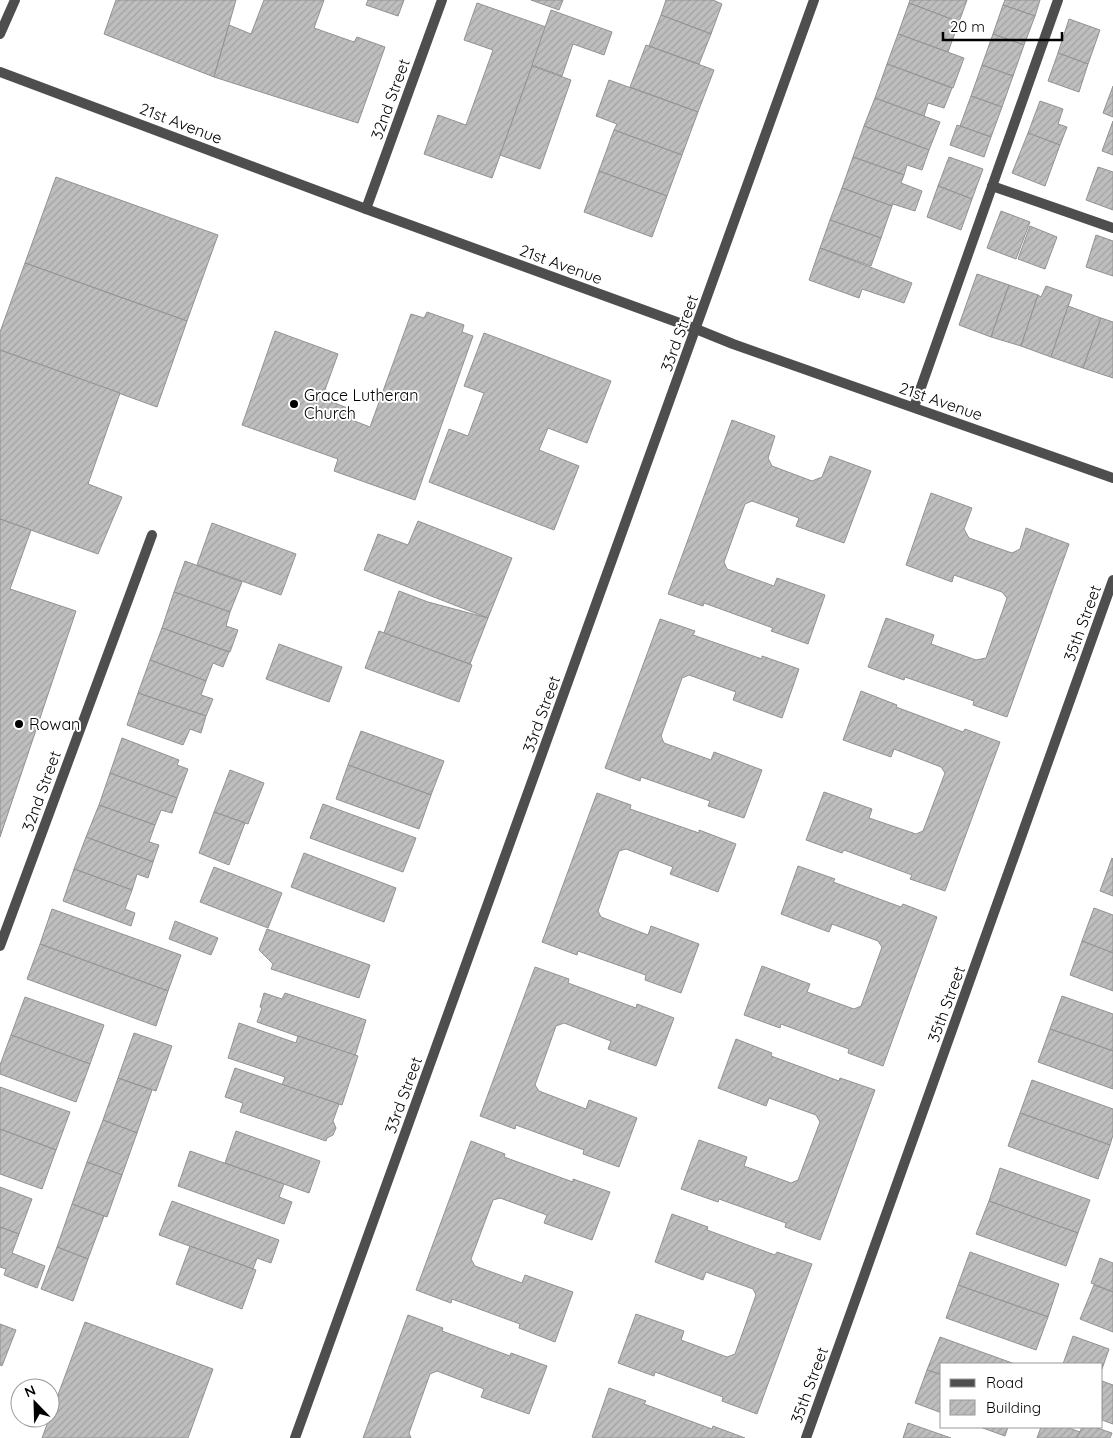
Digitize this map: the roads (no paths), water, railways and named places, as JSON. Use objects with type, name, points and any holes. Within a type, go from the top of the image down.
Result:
[{"type":"street","points":[[0,34],[15,0]]},
{"type":"street","name":"32nd Street","points":[[366,209],[442,0]]},
{"type":"street","name":"33rd Street","points":[[295,1438],[814,0]]},
{"type":"street","points":[[914,407],[1058,0]]},
{"type":"street","name":"21st Avenue","points":[[0,72],[733,344],[1113,478]]},
{"type":"street","points":[[992,186],[1113,228]]},
{"type":"street","name":"32nd Street","points":[[0,946],[152,535]]},
{"type":"street","name":"35th Street","points":[[806,1438],[1113,580]]},
{"type":"place","name":"Grace Lutheran Church","points":[[294,404]]},
{"type":"place","name":"Rowan","points":[[19,724]]}]
